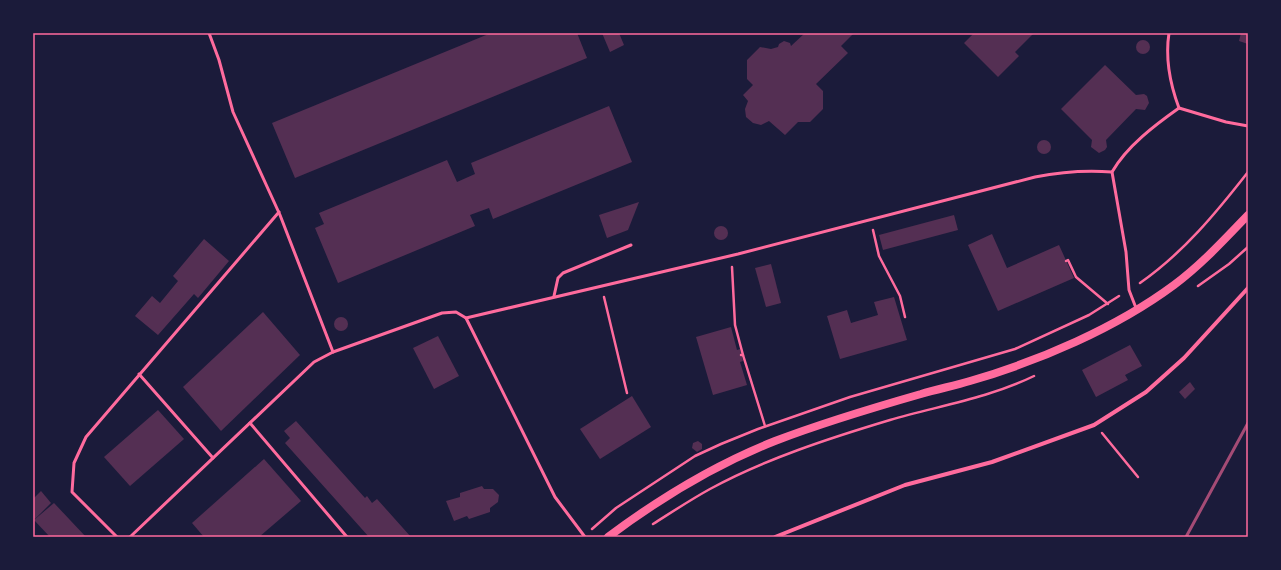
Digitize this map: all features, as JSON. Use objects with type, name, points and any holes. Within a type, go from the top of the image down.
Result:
[{"type":"main road","points":[[608,537],[638,515],[691,481],[725,463],[775,441],[856,414],[969,382],[1018,366],[1103,329],[1137,310],[1174,284],[1213,250],[1248,215]]},
{"type":"street","points":[[775,537],[905,484],[992,462],[1094,425],[1146,392],[1184,358],[1248,288]]},
{"type":"lane","points":[[209,33],[219,60],[233,112],[279,212],[332,352]]},
{"type":"lane","points":[[1169,33],[1167,44],[1170,85],[1179,108]]},
{"type":"lane","points":[[1179,108],[1226,122],[1248,126]]},
{"type":"lane","points":[[1137,310],[1129,290],[1126,252],[1112,172],[1118,162],[1156,124],[1179,108]]},
{"type":"lane","points":[[466,318],[732,255],[1048,175],[1097,171],[1112,172]]},
{"type":"lane","points":[[117,537],[72,492],[74,463],[86,437],[279,212]]},
{"type":"lane","points":[[554,296],[558,278],[564,272],[631,245]]},
{"type":"lane","points":[[130,537],[314,362],[332,352],[442,313],[456,312],[466,318],[555,497],[584,536]]},
{"type":"lane","points":[[139,374],[213,458]]},
{"type":"lane","points":[[250,423],[346,537]]},
{"type":"path","points":[[584,536],[616,508],[695,456],[765,426],[850,397],[1015,349],[1089,316],[1129,290],[1180,251],[1215,214],[1248,172]]},
{"type":"path","points":[[870,220],[879,256],[900,296],[905,317]]},
{"type":"path","points":[[732,255],[734,325],[765,426]]},
{"type":"path","points":[[1066,261],[1068,260],[1076,277],[1108,304]]},
{"type":"path","points":[[601,285],[627,393]]},
{"type":"path","points":[[1094,425],[1138,477]]},
{"type":"building","points":[[491,33],[577,33],[587,58],[295,178],[272,123]]},
{"type":"building","points":[[602,33],[619,33],[624,45],[610,52]]},
{"type":"building","points":[[805,33],[853,34],[841,46],[848,53],[816,84],[823,91],[823,109],[810,122],[798,122],[785,135],[769,121],[761,125],[753,123],[746,117],[745,109],[748,101],[743,95],[753,85],[747,79],[747,60],[760,47],[771,49],[778,47],[779,44],[784,41],[790,43],[791,46]]},
{"type":"building","points":[[974,33],[1034,33],[1015,52],[1019,56],[998,77],[964,43]]},
{"type":"building","points":[[1241,33],[1248,33],[1248,44],[1239,41]]},
{"type":"building","points":[[1140,40],[1146,40],[1150,44],[1150,50],[1146,54],[1140,54],[1136,50],[1136,44]]},
{"type":"building","points":[[1105,65],[1136,95],[1144,94],[1147,96],[1149,103],[1145,110],[1136,109],[1106,140],[1107,147],[1099,153],[1091,147],[1092,140],[1061,109]]},
{"type":"building","points":[[609,106],[632,162],[493,219],[489,208],[470,215],[475,226],[338,283],[315,228],[324,224],[319,213],[447,160],[457,182],[475,174],[471,163]]},
{"type":"building","points":[[1041,140],[1047,140],[1051,144],[1051,150],[1047,154],[1041,154],[1037,150],[1037,144]]},
{"type":"building","points":[[639,202],[628,230],[607,238],[599,215]]},
{"type":"building","points":[[954,215],[958,230],[883,250],[879,235]]},
{"type":"building","points":[[718,226],[724,226],[728,230],[728,236],[724,240],[718,240],[714,236],[714,230]]},
{"type":"building","points":[[992,234],[1007,268],[1059,245],[1074,278],[998,311],[968,245]]},
{"type":"building","points":[[204,239],[229,261],[198,298],[194,294],[158,335],[135,316],[152,296],[160,303],[178,281],[173,276]]},
{"type":"building","points":[[771,264],[781,303],[766,307],[755,268]]},
{"type":"building","points":[[894,297],[907,340],[840,359],[827,316],[847,310],[851,323],[878,315],[874,302]]},
{"type":"building","points":[[263,312],[300,355],[221,431],[183,387]]},
{"type":"building","points":[[338,317],[344,317],[348,321],[348,327],[344,331],[338,331],[334,327],[334,321]]},
{"type":"building","points":[[731,327],[737,350],[740,349],[743,361],[740,362],[747,385],[713,395],[696,337]]},
{"type":"building","points":[[438,336],[459,376],[434,389],[413,348]]},
{"type":"building","points":[[1130,345],[1142,366],[1125,375],[1128,380],[1096,397],[1082,370]]},
{"type":"building","points":[[1190,382],[1195,389],[1185,399],[1179,392]]},
{"type":"building","points":[[632,396],[651,427],[600,459],[580,429]]},
{"type":"building","points":[[158,410],[184,439],[130,486],[104,457]]},
{"type":"building","points":[[296,421],[365,498],[367,496],[372,503],[377,499],[411,537],[369,537],[285,443],[290,438],[284,431]]},
{"type":"building","points":[[698,441],[702,444],[702,449],[697,452],[692,448],[693,443]]},
{"type":"building","points":[[264,459],[301,501],[259,537],[204,537],[192,523]]},
{"type":"building","points":[[482,486],[484,489],[493,489],[499,495],[498,502],[490,508],[490,512],[469,519],[467,516],[454,521],[446,501],[460,497],[460,493]]},
{"type":"building","points":[[41,491],[51,503],[35,519],[33,517],[33,499]]},
{"type":"building","points":[[54,503],[86,537],[50,537],[34,520]]},
{"type":"railway","points":[[1186,537],[1248,423]]}]
